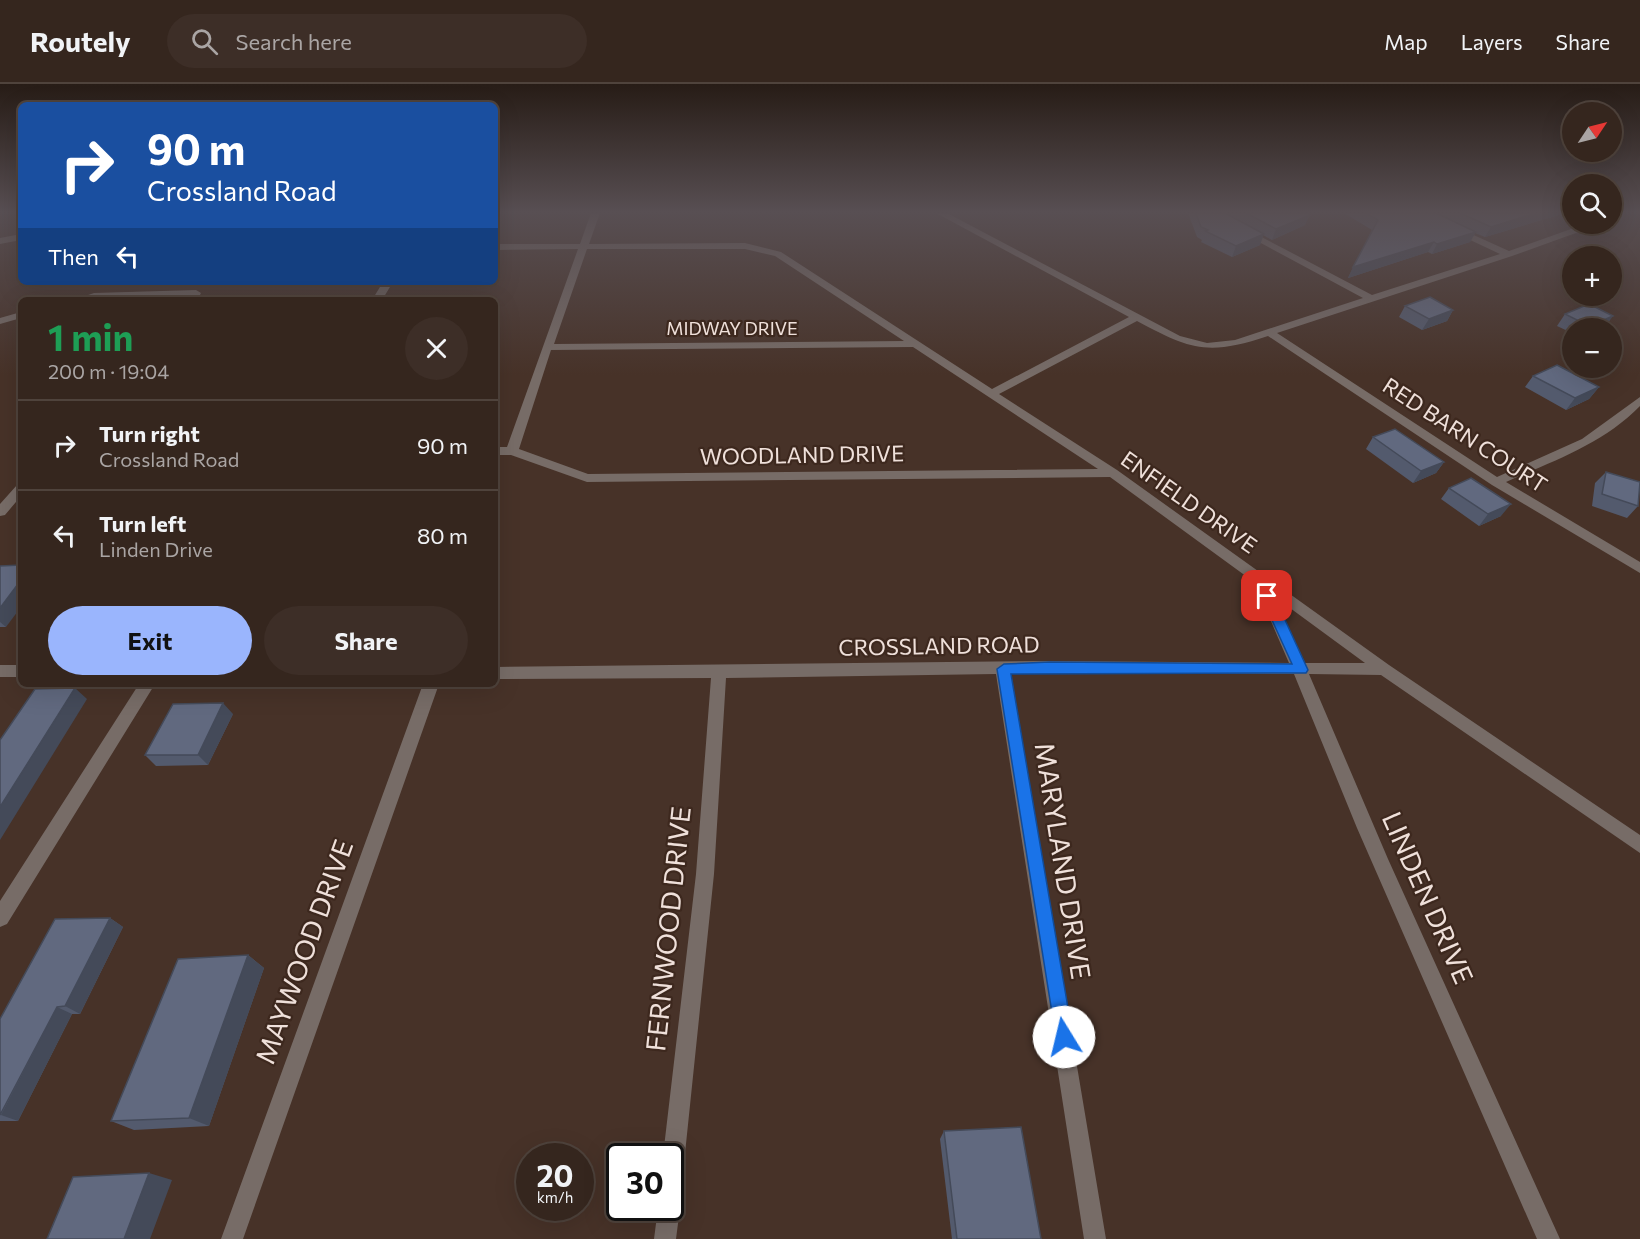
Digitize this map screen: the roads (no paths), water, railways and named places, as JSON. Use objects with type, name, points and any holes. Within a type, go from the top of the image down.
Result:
[{"type":"street","points":[[512,451],[576,267]]},
{"type":"street","name":"ENFIELD DRIVE","points":[[798,267],[1113,473],[1384,669],[1640,845]]},
{"type":"street","points":[[1042,267],[1176,338],[1208,346],[1236,343],[1468,267]]},
{"type":"street","points":[[1311,267],[1370,298]]},
{"type":"street","points":[[90,297],[192,296]]},
{"type":"street","points":[[0,321],[18,316]]},
{"type":"street","points":[[992,393],[1137,317]]},
{"type":"street","name":"RED BARN COURT","points":[[1269,332],[1496,482],[1640,568]]},
{"type":"street","name":"MIDWAY DRIVE","points":[[547,346],[917,344]]},
{"type":"street","points":[[1496,482],[1586,442],[1624,416],[1640,400]]},
{"type":"street","name":"WOODLAND DRIVE","points":[[498,451],[512,451],[587,478],[1113,473]]},
{"type":"street","points":[[0,512],[18,491]]},
{"type":"street","name":"LINDEN DRIVE","points":[[1259,577],[1301,670],[1380,861],[1489,1099],[1549,1239]]},
{"type":"street","name":"CROSSLAND ROAD","points":[[498,673],[1050,667],[1384,669]]},
{"type":"street","name":"MARYLAND DRIVE","points":[[1004,669],[1095,1239]]},
{"type":"street","points":[[0,671],[18,671]]},
{"type":"street","name":"FERNWOOD DRIVE","points":[[675,1143],[705,874],[719,672]]},
{"type":"street","points":[[0,918],[145,687]]},
{"type":"street","name":"MAYWOOD DRIVE","points":[[232,1239],[429,687]]},
{"type":"street","points":[[665,1239],[667,1221]]}]
